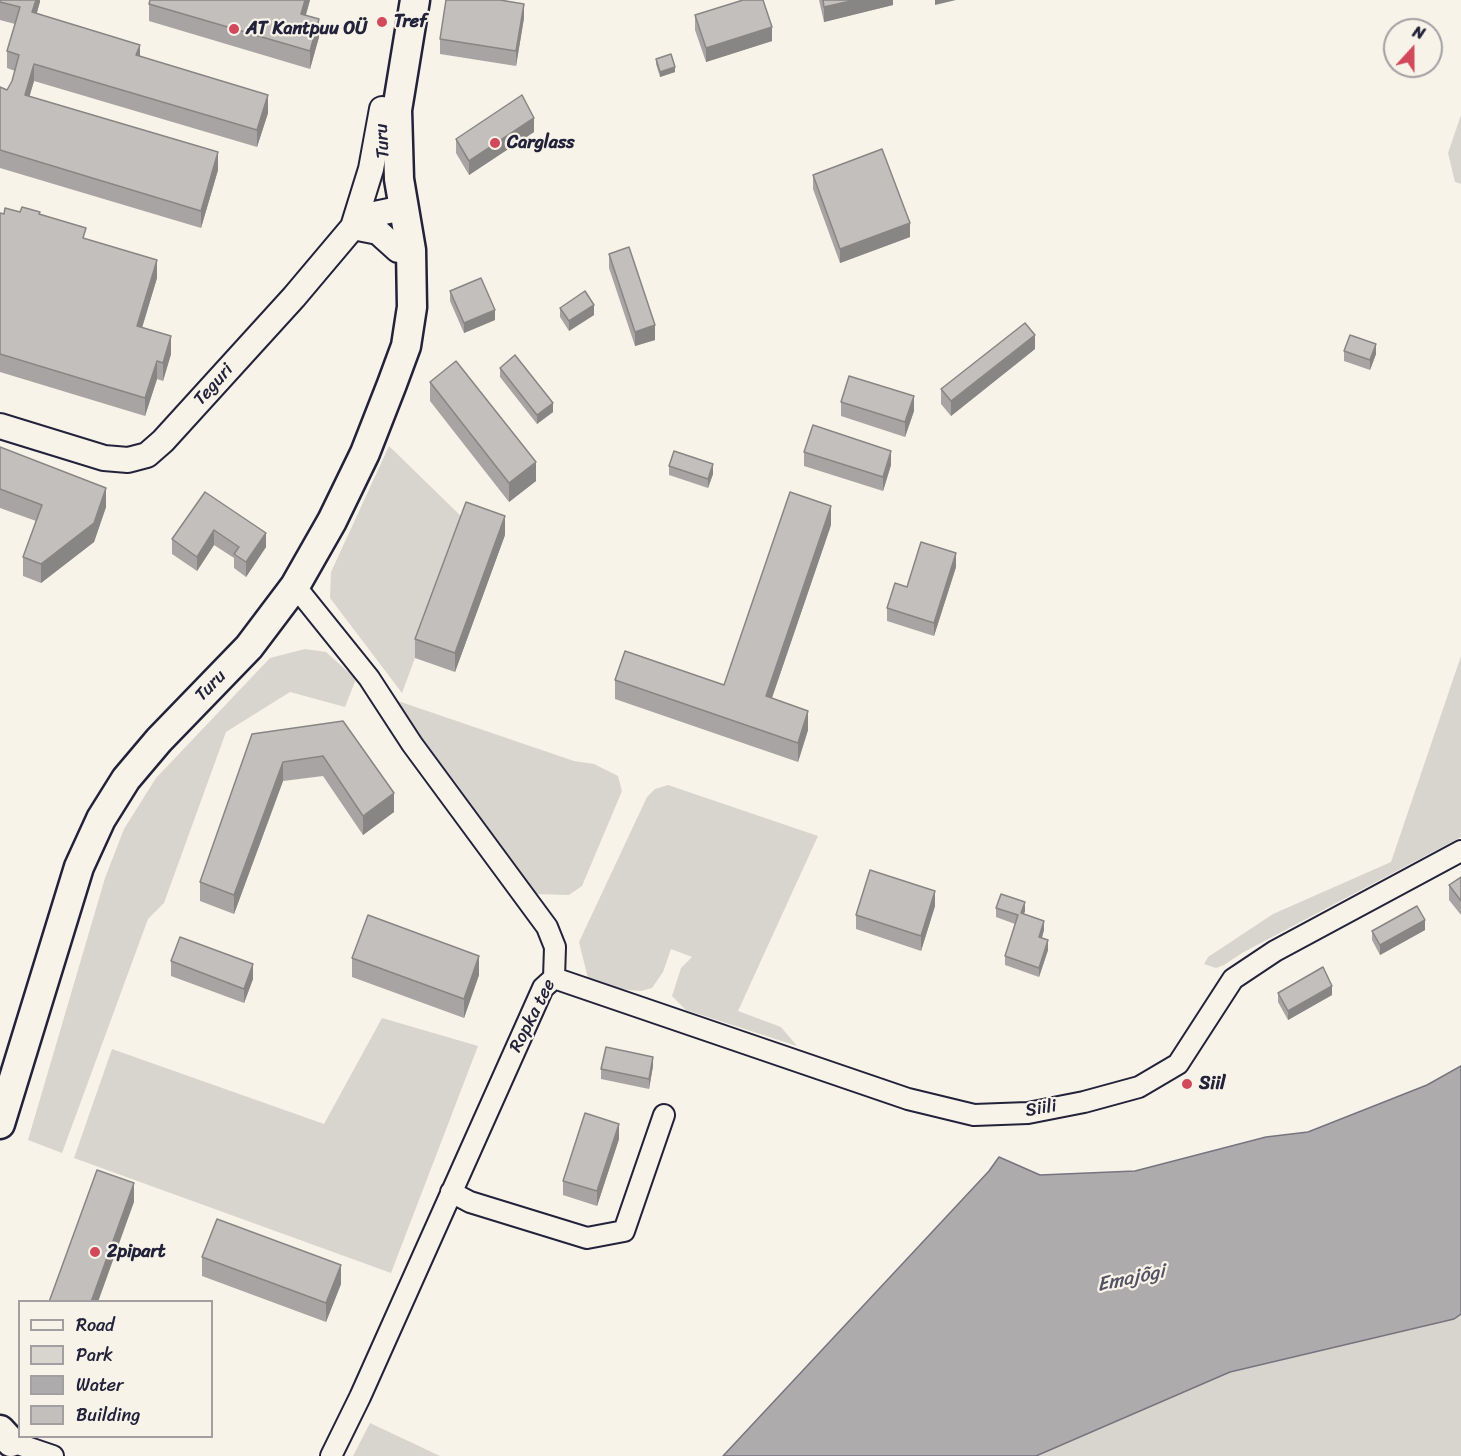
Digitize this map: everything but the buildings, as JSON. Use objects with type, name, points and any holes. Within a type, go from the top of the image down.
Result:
[{"type":"main road","name":"Turu","points":[[398,0],[382,109],[398,250],[410,280]]},
{"type":"main road","name":"Turu","points":[[0,1124],[79,867],[100,819],[126,779],[159,740],[249,646],[295,586],[332,521],[365,453],[392,384],[406,346],[412,307],[411,250],[395,209],[398,110],[415,0]]},
{"type":"main road","name":"Turu","points":[[0,1139],[9,1094]]},
{"type":"street","points":[[382,109],[371,169],[353,227],[378,232],[398,250]]},
{"type":"street","name":"Teguri","points":[[0,426],[104,458],[128,460],[147,455],[163,441],[279,314],[353,227],[365,216],[395,209]]},
{"type":"street","name":"Ropka tee","points":[[295,586],[369,678],[412,744],[547,927],[555,947],[554,978],[543,988],[360,1397],[331,1456]]},
{"type":"street","name":"Siili","points":[[554,978],[908,1099],[974,1115],[1028,1113],[1084,1102],[1139,1087],[1179,1064],[1233,978],[1275,951],[1461,851]]},
{"type":"street","points":[[451,1192],[470,1202],[587,1238],[624,1231],[664,1115]]},
{"type":"street","points":[[2,1439],[53,1456]]},
{"type":"green space","points":[[1461,115],[1461,184],[1455,182],[1448,153]]},
{"type":"green space","points":[[389,446],[466,521],[402,693],[330,598],[331,572]]},
{"type":"green space","points":[[305,649],[326,652],[356,679],[345,707],[290,692],[226,732],[164,903],[148,919],[62,1153],[28,1140],[105,878],[124,829],[156,778],[270,658]]},
{"type":"green space","points":[[1461,656],[1461,837],[1242,953],[1224,965],[1216,968],[1204,964],[1208,957],[1273,914],[1391,862]]},
{"type":"green space","points":[[395,700],[574,761],[594,764],[618,776],[622,791],[582,886],[569,895],[537,894],[505,858]]},
{"type":"green space","points":[[668,785],[818,836],[738,1011],[781,1027],[797,1046],[686,1010],[672,996],[681,968],[692,957],[671,949],[663,972],[652,988],[641,991],[618,989],[588,978],[579,942],[647,797],[655,789]]},
{"type":"green space","points":[[382,1018],[478,1046],[391,1273],[74,1158],[112,1049],[324,1124]]},
{"type":"green space","points":[[1461,1314],[1461,1456],[1036,1456],[1230,1372],[1454,1319]]},
{"type":"green space","points":[[370,1423],[440,1456],[353,1456]]},
{"type":"water","name":"Emajõgi","points":[[1461,1066],[1461,1314],[1454,1319],[1230,1372],[1036,1456],[723,1456],[989,1171],[999,1157],[1040,1175],[1135,1171],[1266,1137],[1308,1132],[1427,1085]]},
{"type":"place","name":"Tref","points":[[382,22]]},
{"type":"place","name":"AT Kantpuu OÜ","points":[[234,29]]},
{"type":"place","name":"Carglass","points":[[495,143]]},
{"type":"place","name":"Siil","points":[[1187,1084]]},
{"type":"place","name":"2pipart","points":[[95,1252]]}]
